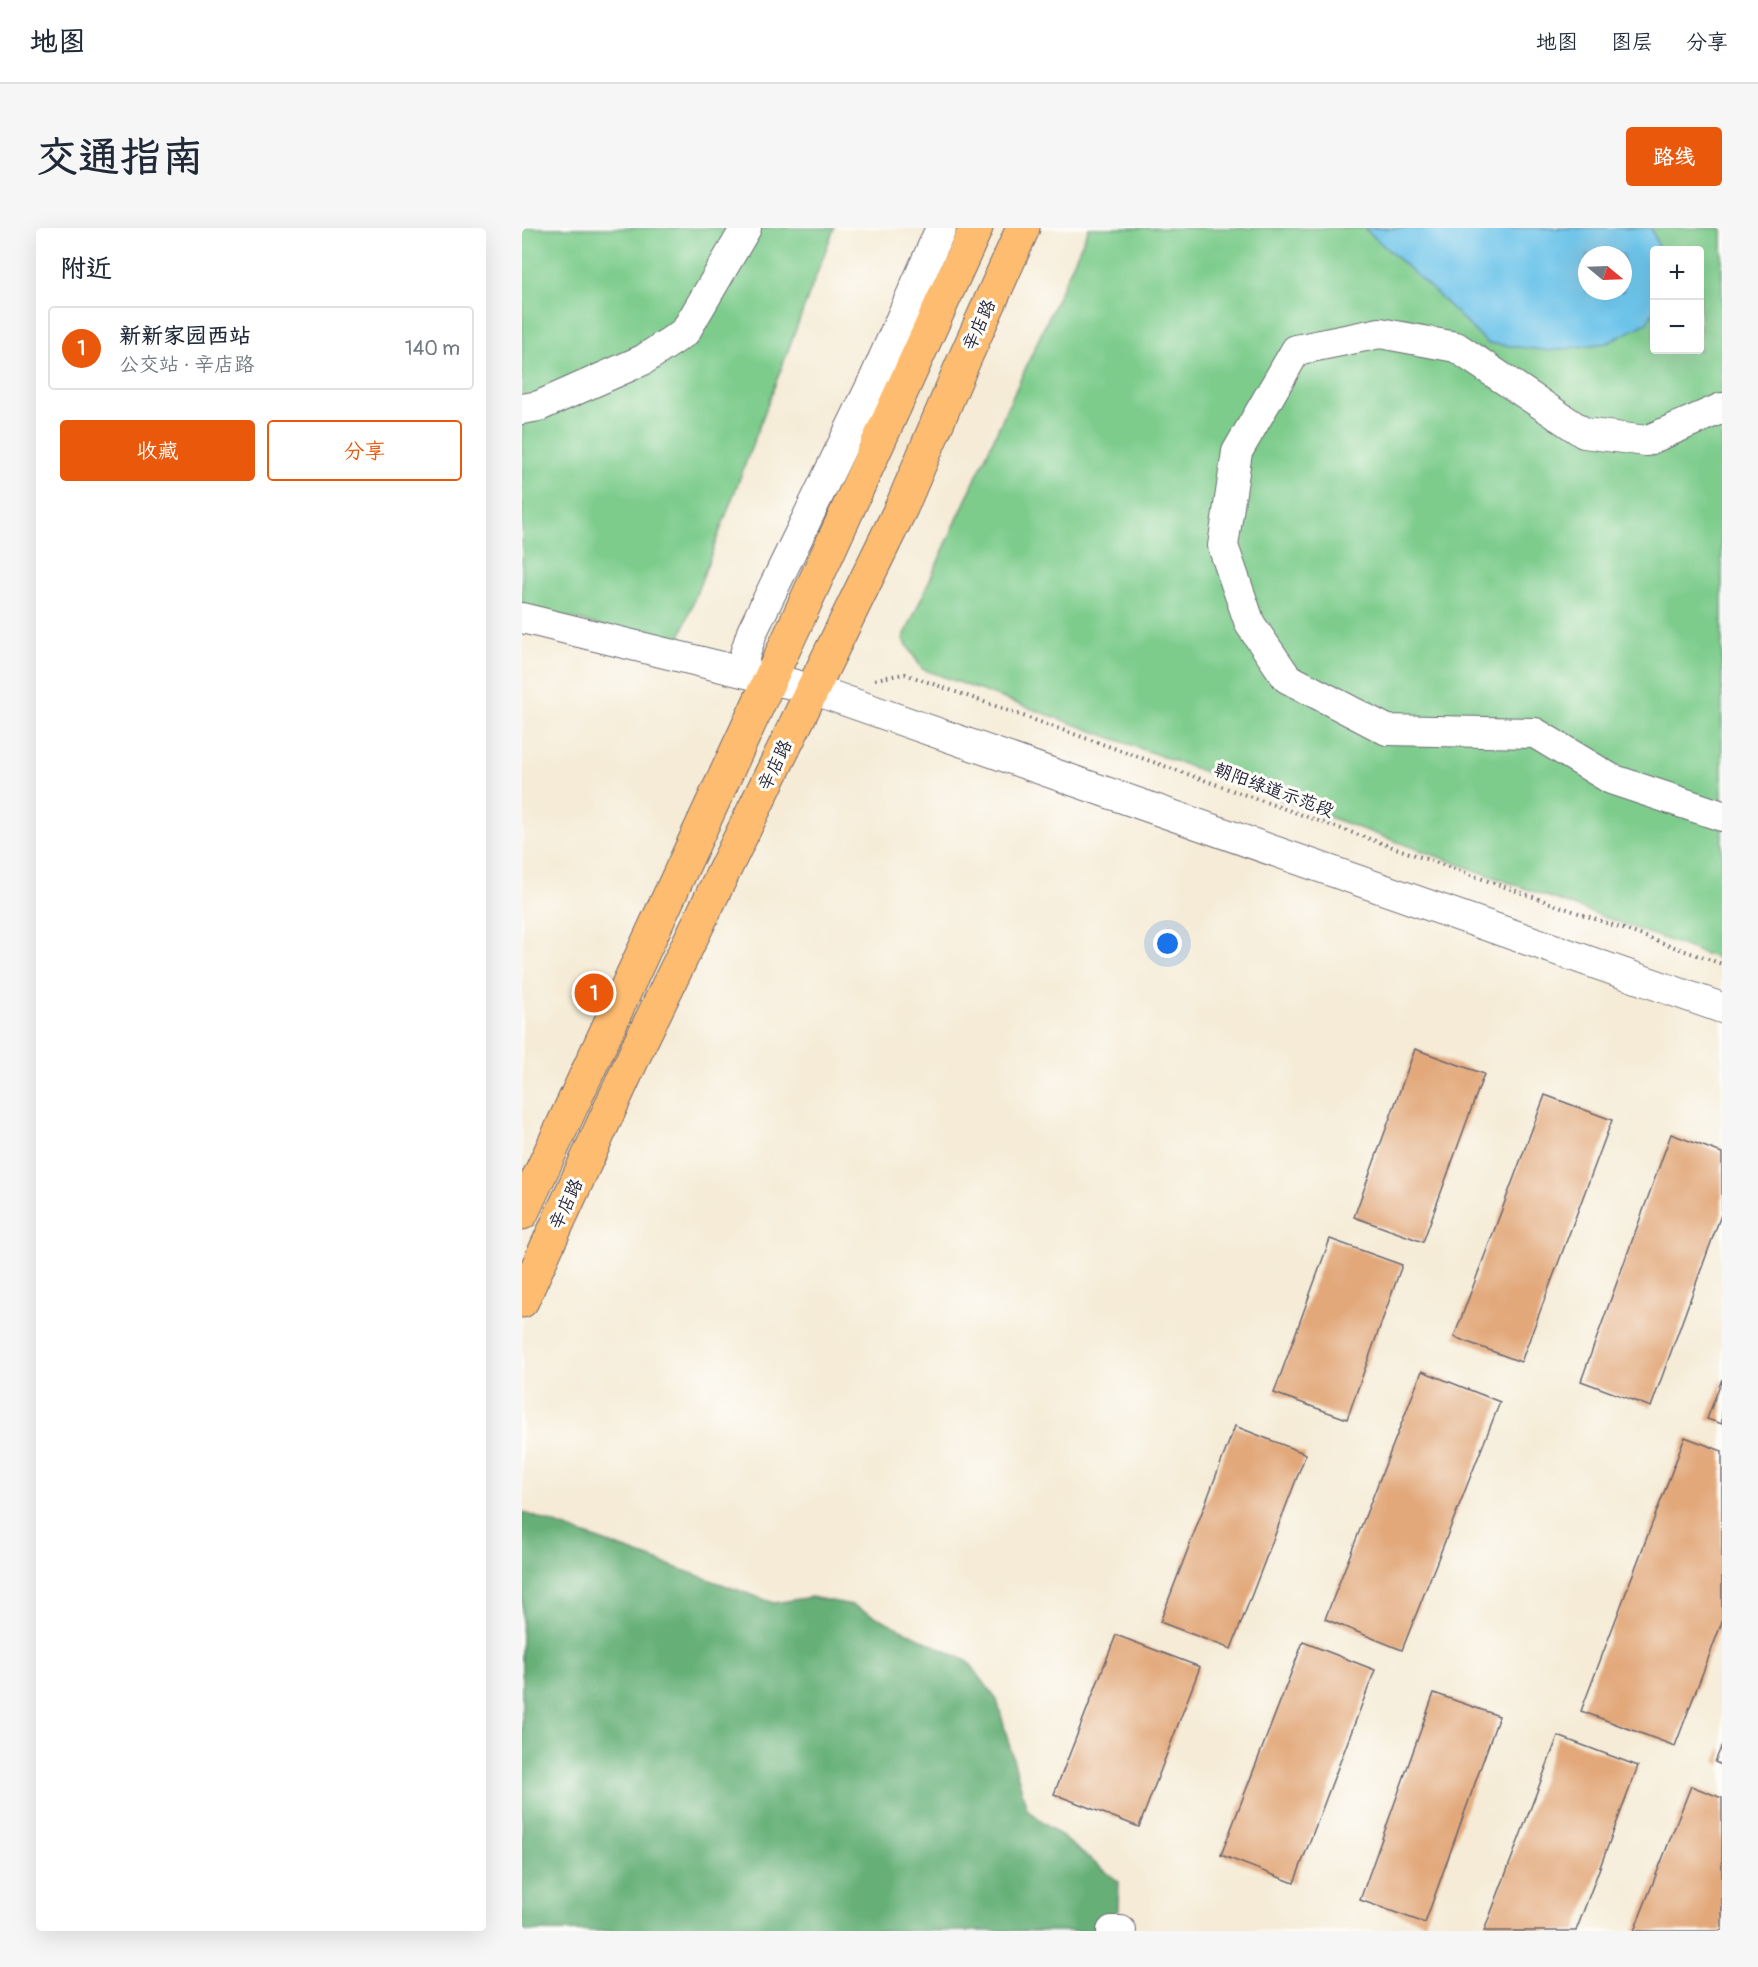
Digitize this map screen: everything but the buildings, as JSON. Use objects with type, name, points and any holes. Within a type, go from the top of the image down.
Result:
[{"type":"main road","name":"辛店路","points":[[522,1213],[755,674],[976,228]]},
{"type":"main road","name":"辛店路","points":[[522,1301],[640,1043],[902,506],[1023,228]]},
{"type":"street","points":[[522,409],[539,406],[643,360],[685,332],[746,228]]},
{"type":"street","points":[[755,674],[752,632],[874,380],[941,228]]},
{"type":"street","points":[[1722,408],[1646,441],[1584,433],[1456,347],[1380,333],[1296,350],[1237,452],[1223,546],[1250,624],[1287,678],[1387,730],[1536,733],[1611,779],[1722,816]]},
{"type":"street","points":[[522,618],[812,689],[1722,1008]]},
{"type":"street","points":[[1112,1931],[1121,1931]]},
{"type":"path","name":"朝阳绿道示范段","points":[[870,679],[905,674],[1722,963]]},
{"type":"green space","points":[[522,228],[834,228],[677,645],[522,606]]},
{"type":"green space","points":[[1089,228],[1722,228],[1722,960],[922,669],[903,639]]},
{"type":"green space","points":[[522,1512],[774,1603],[811,1597],[852,1605],[969,1662],[997,1700],[1027,1809],[1119,1882],[1117,1930],[1121,1931],[522,1931]]},
{"type":"water","points":[[1364,228],[1651,228],[1658,246],[1650,246],[1650,317],[1647,323],[1607,343],[1549,351],[1487,343]]},
{"type":"place","name":"新新家园西站","points":[[594,993]]}]
